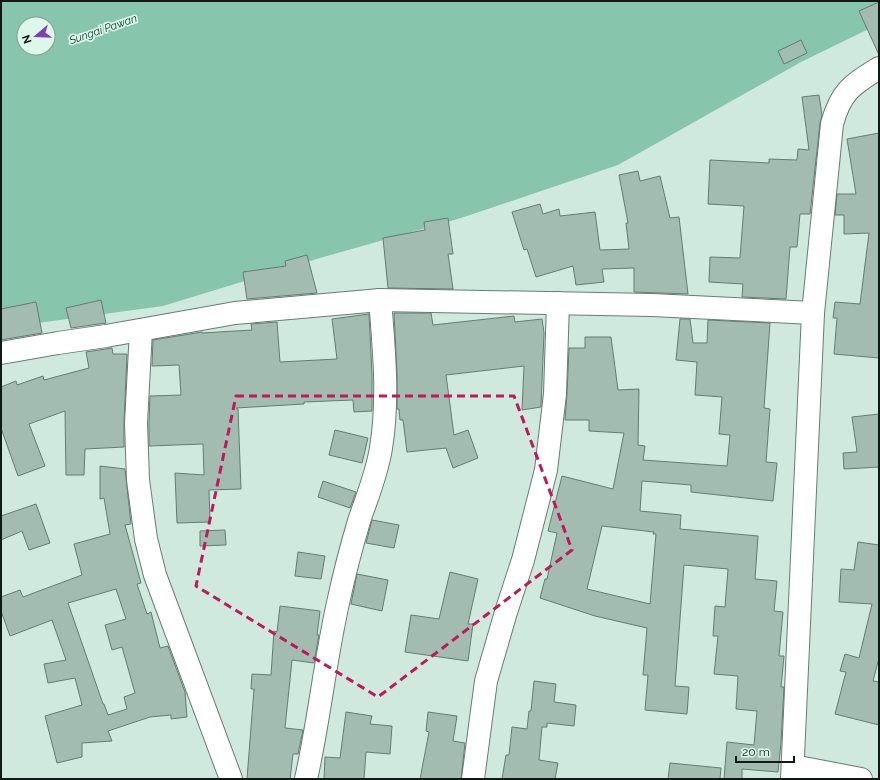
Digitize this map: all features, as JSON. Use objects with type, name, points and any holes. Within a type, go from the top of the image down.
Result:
[{"type":"street","points":[[861,779],[793,772],[813,313],[832,124],[842,97],[853,86],[879,68]]},
{"type":"street","points":[[1,353],[234,313],[380,300],[558,302],[813,313]]},
{"type":"street","points":[[306,779],[335,616],[350,552],[374,482],[381,449],[385,412],[385,369],[380,300]]},
{"type":"street","points":[[473,779],[486,681],[523,560],[546,470],[555,394],[558,302]]},
{"type":"street","points":[[141,330],[136,423],[138,480],[146,539],[155,575],[231,779]]},
{"type":"highlighted area","points":[[236,396],[514,396],[572,550],[378,697],[196,586]]},
{"type":"water","name":"Sungai Pawan","points":[[1,1],[879,1],[879,24],[801,62],[618,165],[461,218],[320,258],[163,306],[1,328]]},
{"type":"building","points":[[879,2],[879,55],[859,11]]},
{"type":"building","points":[[801,40],[807,53],[784,64],[778,51]]},
{"type":"building","points":[[819,95],[822,115],[810,214],[800,214],[797,247],[790,247],[786,299],[742,297],[743,284],[709,282],[710,257],[740,258],[744,206],[708,204],[710,160],[769,163],[769,159],[797,160],[798,149],[809,150],[802,97]]},
{"type":"building","points":[[879,133],[879,358],[834,354],[837,318],[833,318],[835,302],[860,304],[869,233],[844,234],[844,215],[835,215],[837,194],[856,194],[847,139]]},
{"type":"building","points":[[638,171],[640,181],[660,176],[670,218],[679,217],[688,294],[634,292],[634,268],[602,269],[604,282],[576,285],[573,266],[536,277],[527,249],[524,250],[512,212],[540,204],[543,214],[559,209],[560,216],[595,212],[600,250],[629,249],[626,223],[628,223],[619,175]]},
{"type":"building","points":[[448,218],[453,254],[448,254],[453,289],[388,288],[383,238],[425,230],[424,222]]},
{"type":"building","points":[[307,255],[317,293],[247,299],[243,272],[286,266],[285,261]]},
{"type":"building","points":[[101,300],[106,323],[71,328],[66,308]]},
{"type":"building","points":[[36,302],[42,333],[1,340],[1,309]]},
{"type":"building","points":[[394,313],[431,313],[433,325],[514,316],[515,322],[542,319],[544,333],[541,407],[522,410],[524,366],[446,375],[454,435],[468,430],[478,458],[453,468],[446,448],[407,452],[403,420],[400,420],[399,409],[397,409]]},
{"type":"building","points":[[369,314],[372,411],[354,412],[353,400],[304,402],[304,404],[236,408],[238,409],[241,489],[209,490],[210,522],[177,523],[175,473],[204,475],[203,444],[149,446],[150,396],[181,395],[179,365],[152,366],[153,340],[202,332],[252,330],[251,324],[277,322],[280,362],[337,359],[332,319]]},
{"type":"building","points":[[680,319],[690,319],[693,343],[707,343],[708,320],[770,323],[764,408],[770,409],[766,462],[777,463],[773,501],[691,492],[691,485],[642,481],[640,511],[681,515],[680,529],[758,536],[755,579],[777,581],[774,611],[783,612],[779,656],[784,656],[781,687],[784,687],[778,772],[742,769],[742,779],[724,779],[727,742],[754,745],[757,711],[736,709],[738,676],[714,674],[718,636],[713,636],[715,606],[725,607],[728,569],[684,565],[675,686],[689,687],[687,714],[645,710],[648,675],[643,675],[647,628],[595,616],[540,598],[545,579],[547,579],[557,533],[548,531],[562,476],[613,489],[624,433],[589,431],[589,420],[565,420],[569,348],[585,348],[585,337],[611,337],[618,390],[639,389],[638,445],[645,446],[643,460],[727,466],[730,435],[719,434],[722,397],[695,395],[697,362],[676,360]],"holes":[[[602,526],[654,532],[653,534],[656,534],[650,604],[587,589]]]},
{"type":"building","points":[[112,348],[113,354],[127,354],[124,447],[85,449],[84,475],[66,475],[65,411],[29,424],[45,466],[18,476],[1,428],[1,387],[16,381],[17,385],[43,376],[44,380],[89,368],[86,352]]},
{"type":"building","points":[[879,414],[879,467],[844,469],[843,453],[857,452],[852,417]]},
{"type":"building","points":[[335,430],[368,438],[362,463],[329,455]]},
{"type":"building","points":[[100,466],[125,469],[131,524],[125,525],[141,583],[137,584],[147,614],[151,612],[160,648],[168,646],[185,692],[187,717],[171,719],[171,715],[150,717],[108,731],[112,741],[82,743],[82,757],[57,763],[45,716],[82,705],[75,678],[48,683],[44,664],[66,660],[52,620],[10,636],[1,611],[1,597],[20,590],[23,597],[82,575],[74,544],[110,534],[104,498],[100,499]],"holes":[[[116,589],[126,619],[105,625],[112,650],[122,647],[135,693],[124,697],[127,709],[108,715],[68,603]]]},
{"type":"building","points":[[323,481],[356,492],[350,508],[318,497]]},
{"type":"building","points":[[36,504],[50,543],[29,550],[22,531],[1,540],[1,516]]},
{"type":"building","points":[[372,520],[399,525],[394,548],[366,543]]},
{"type":"building","points":[[225,530],[226,545],[200,546],[200,531]]},
{"type":"building","points":[[858,542],[879,545],[879,658],[873,681],[879,682],[879,725],[835,714],[846,672],[840,671],[845,654],[859,658],[872,604],[839,602],[841,569],[854,570]]},
{"type":"building","points":[[298,552],[325,556],[321,579],[295,576]]},
{"type":"building","points":[[450,572],[478,579],[468,624],[473,624],[468,661],[405,652],[411,615],[439,619]]},
{"type":"building","points":[[357,574],[388,580],[382,611],[351,604]]},
{"type":"building","points":[[280,606],[320,611],[317,635],[319,635],[314,663],[292,660],[285,728],[303,730],[298,754],[293,754],[290,779],[247,779],[254,689],[251,689],[252,674],[271,675],[274,631],[277,632]]},
{"type":"building","points":[[534,681],[556,684],[554,702],[576,705],[574,726],[547,723],[547,727],[542,727],[539,760],[558,763],[555,779],[502,779],[506,755],[509,755],[512,727],[527,729],[529,711],[531,711]]},
{"type":"building","points":[[346,712],[372,716],[370,724],[392,726],[390,754],[366,752],[364,779],[324,779],[325,757],[340,758]]},
{"type":"building","points":[[428,712],[457,716],[453,741],[465,743],[461,779],[420,779],[429,732],[426,731]]},
{"type":"building","points":[[670,763],[721,768],[720,779],[668,779]]}]
